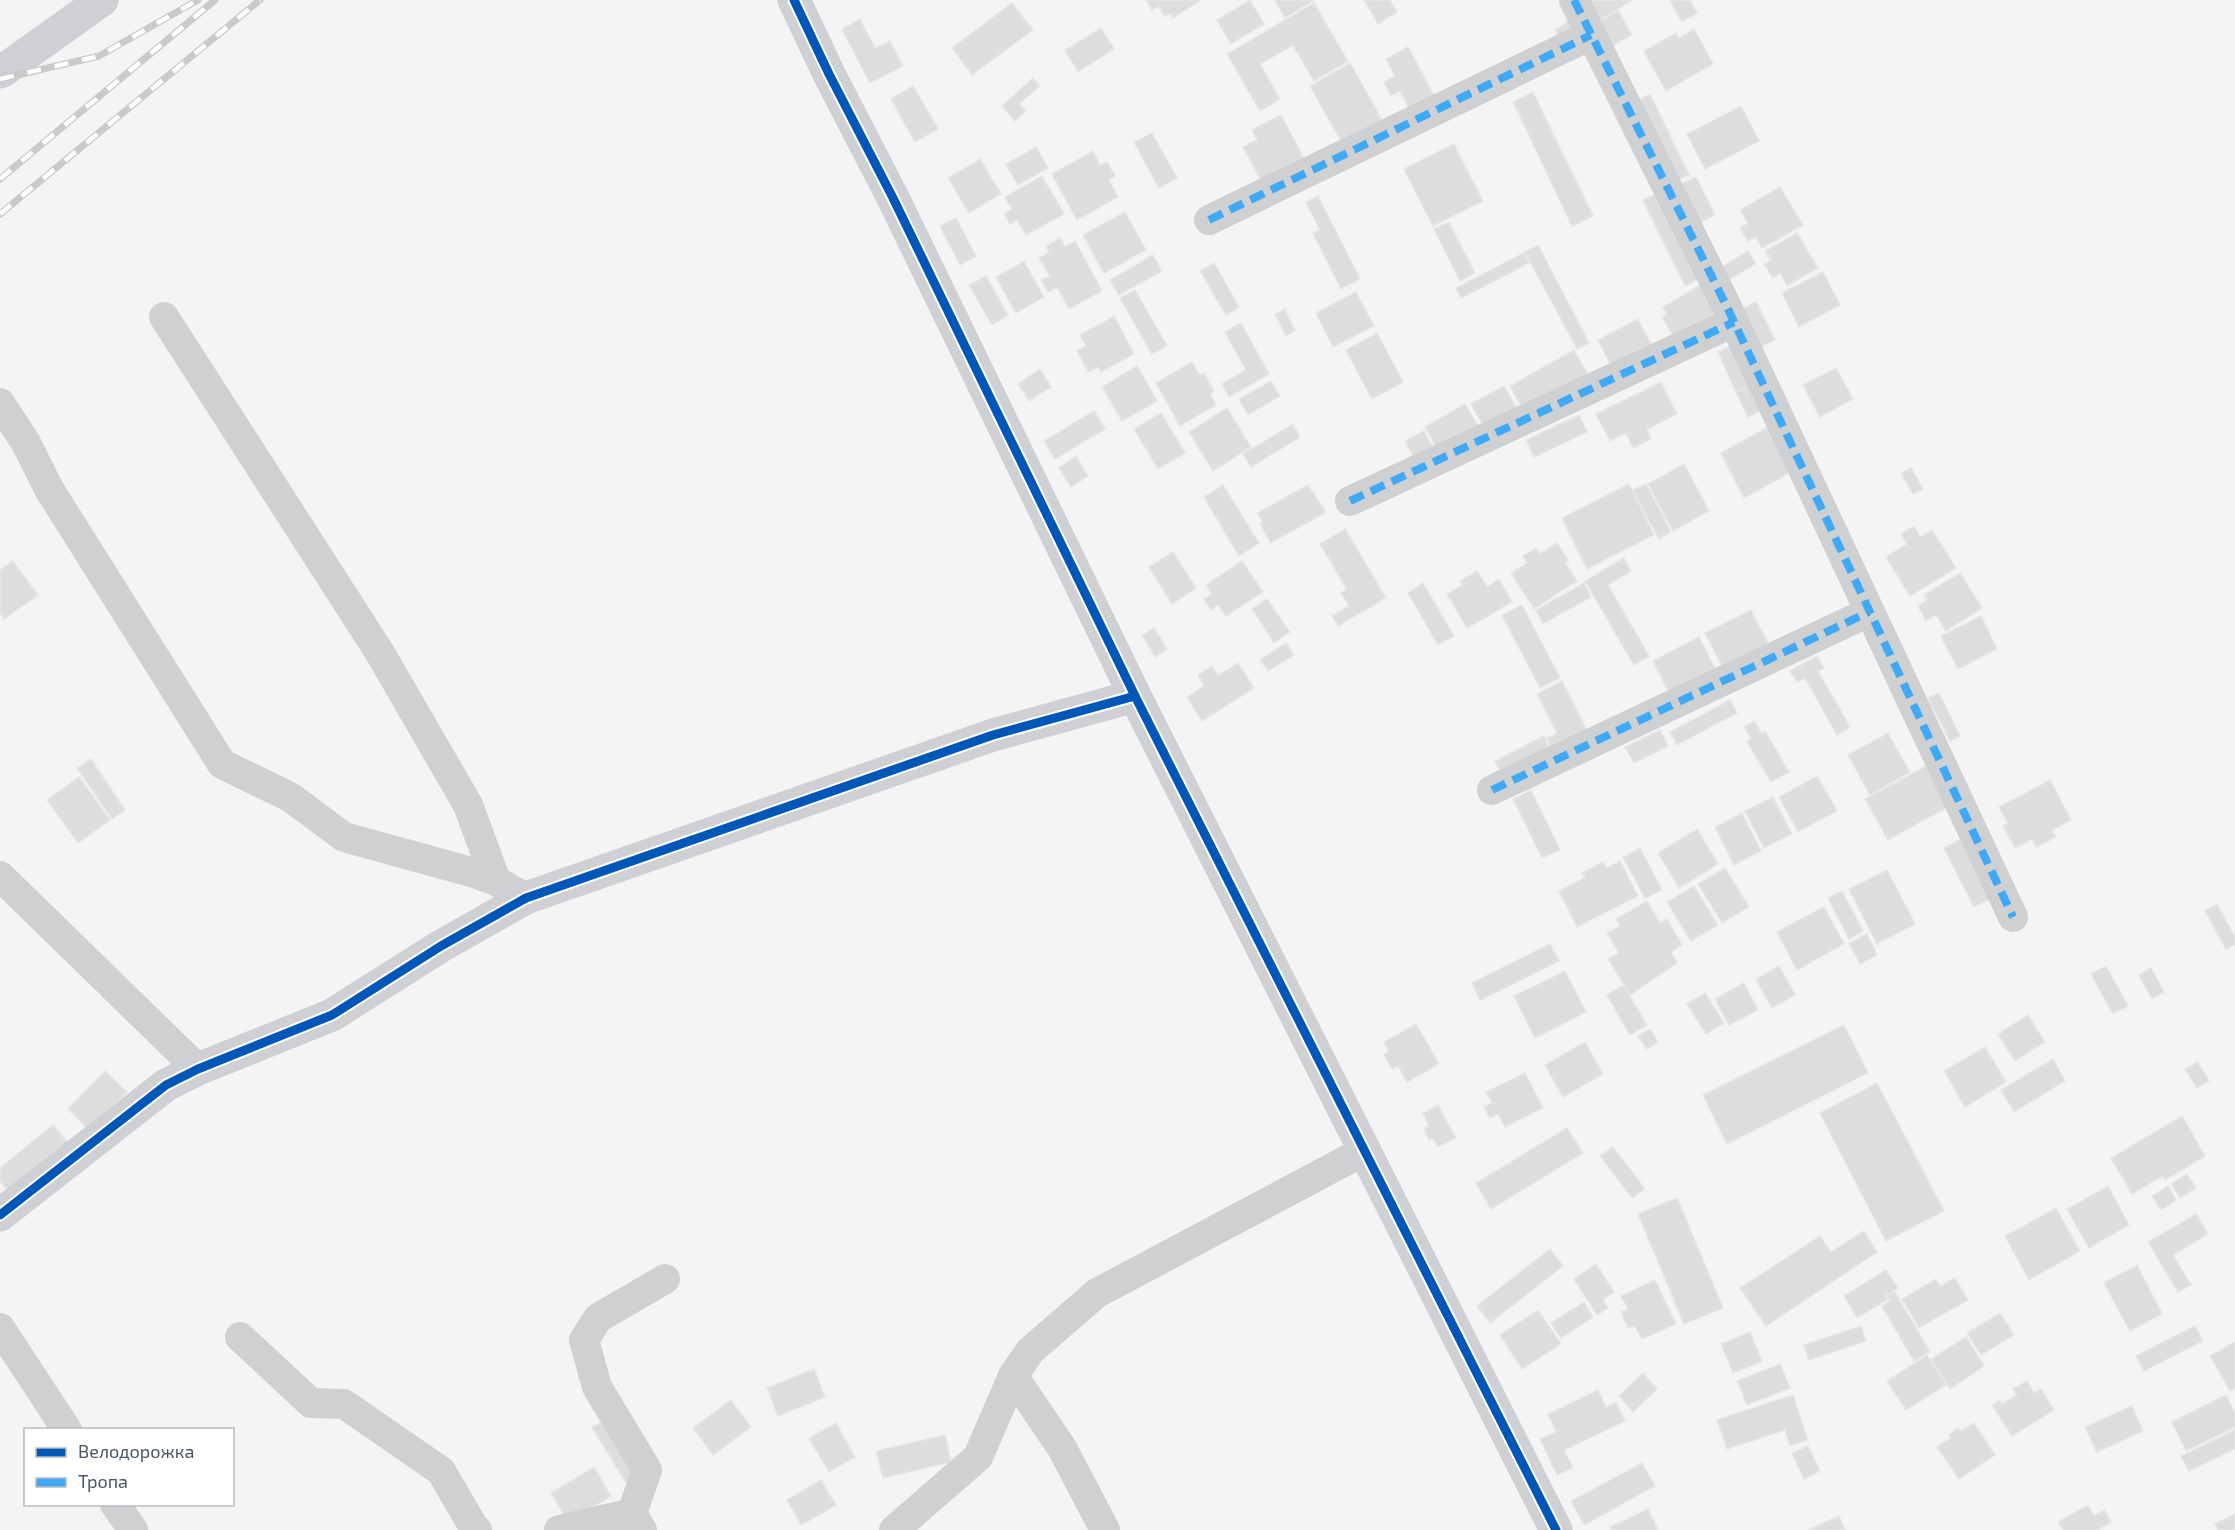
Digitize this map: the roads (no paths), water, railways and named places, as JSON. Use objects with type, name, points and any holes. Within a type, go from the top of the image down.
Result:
[{"type":"street","points":[[1,72],[102,0]]},
{"type":"street","points":[[794,0],[1135,696],[1556,1530]]},
{"type":"street","points":[[1574,0],[1734,322],[2013,917]]},
{"type":"street","points":[[1209,220],[1591,35]]},
{"type":"street","points":[[164,317],[380,652],[468,805],[496,881]]},
{"type":"street","points":[[1350,501],[1734,322]]},
{"type":"street","points":[[0,403],[26,443],[49,489],[222,764],[290,797],[344,837],[496,881],[526,898]]},
{"type":"street","points":[[1492,790],[1869,612]]},
{"type":"street","points":[[0,1215],[166,1085],[198,1069],[332,1015],[441,946],[526,898],[993,735],[1135,696]]},
{"type":"street","points":[[0,876],[198,1069]]},
{"type":"street","points":[[894,1530],[978,1457],[1013,1377],[1030,1351],[1097,1293],[1366,1150]]},
{"type":"street","points":[[559,1530],[637,1521],[647,1470],[597,1387],[584,1340],[598,1318],[664,1280]]},
{"type":"street","points":[[0,1328],[66,1428]]},
{"type":"street","points":[[240,1337],[311,1403],[344,1404],[441,1471],[477,1530]]},
{"type":"street","points":[[1013,1377],[1062,1448],[1105,1530]]},
{"type":"street","points":[[116,1506],[133,1530]]},
{"type":"railway","points":[[0,79],[99,56],[198,0]]},
{"type":"railway","points":[[0,179],[215,0]]},
{"type":"railway","points":[[0,214],[260,0]]}]
